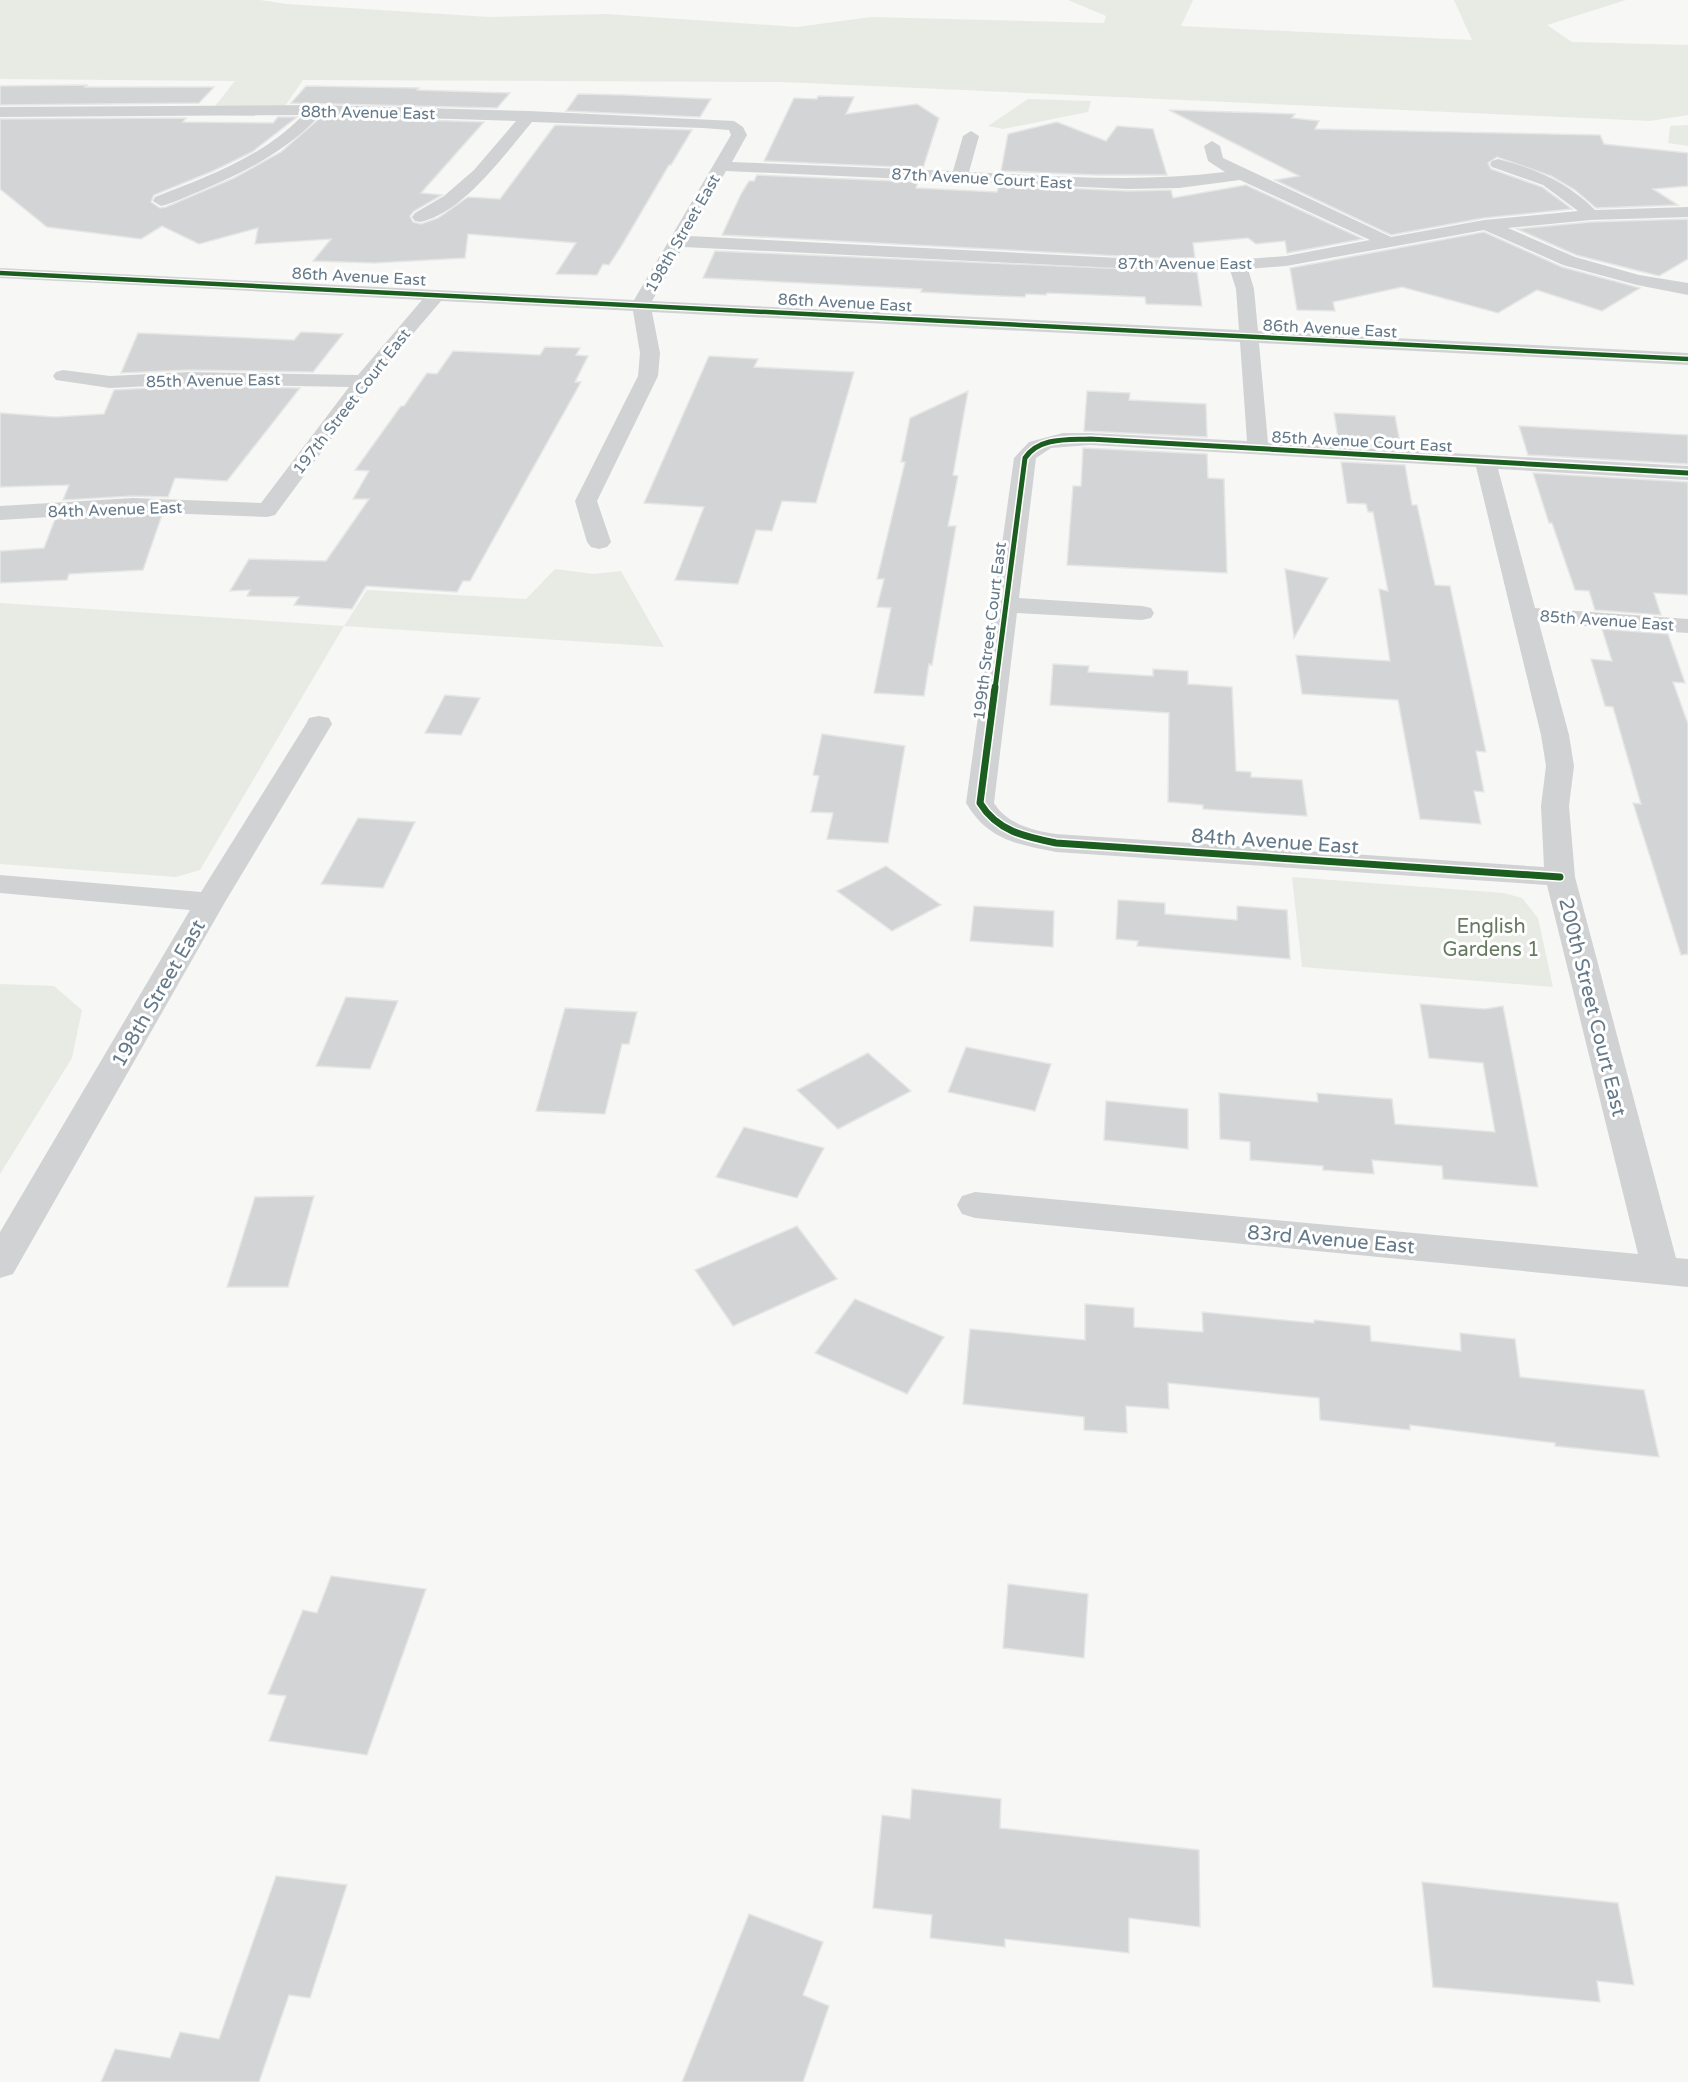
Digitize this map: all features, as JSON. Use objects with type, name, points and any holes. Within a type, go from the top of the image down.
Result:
[{"type":"street","name":"88th Avenue East","points":[[2,114],[316,110],[703,123],[735,128]]},
{"type":"street","points":[[161,201],[195,187],[292,136],[316,110]]},
{"type":"street","points":[[421,217],[450,200],[480,173],[529,116]]},
{"type":"street","name":"198th Street East","points":[[599,542],[586,501],[648,376],[650,353],[641,304],[739,135],[735,128]]},
{"type":"street","points":[[958,177],[971,136]]},
{"type":"street","points":[[1212,146],[1216,160],[1242,175],[1388,242]]},
{"type":"street","points":[[1498,164],[1544,178],[1560,186],[1591,215]]},
{"type":"street","name":"87th Avenue Court East","points":[[721,166],[1137,184],[1179,183],[1242,175]]},
{"type":"street","name":"87th Avenue East","points":[[678,241],[1158,265],[1235,265],[1313,256],[1484,225],[1591,215],[1688,212]]},
{"type":"street","points":[[1484,225],[1578,264],[1637,280],[1688,289]]},
{"type":"street","points":[[1235,265],[1241,273],[1245,289],[1258,448]]},
{"type":"street","name":"86th Avenue East","points":[[0,273],[1688,359]]},
{"type":"street","name":"197th Street Court East","points":[[267,510],[364,381],[437,294]]},
{"type":"street","name":"85th Avenue East","points":[[63,376],[111,382],[189,378],[364,381]]},
{"type":"street","name":"85th Avenue Court East","points":[[1036,446],[1050,442],[1090,439],[1688,473]]},
{"type":"street","name":"199th Street Court East","points":[[992,821],[980,803],[1025,458],[1028,452],[1036,446]]},
{"type":"street","name":"200th Street Court East","points":[[1485,461],[1555,735],[1560,766],[1555,806],[1560,877],[1675,1272]]},
{"type":"street","name":"84th Avenue East","points":[[0,513],[133,505],[267,510]]},
{"type":"street","points":[[1005,605],[1142,613]]},
{"type":"street","name":"85th Avenue East","points":[[1526,615],[1688,626]]},
{"type":"street","name":"198th Street East","points":[[0,1264],[210,902],[320,724]]},
{"type":"street","name":"84th Avenue East","points":[[992,821],[1024,836],[1056,843],[1560,877]]},
{"type":"street","points":[[0,884],[210,902]]},
{"type":"street","name":"83rd Avenue East","points":[[975,1205],[1675,1272]]},
{"type":"green space","points":[[0,0],[260,0],[287,4],[489,17],[606,14],[797,27],[871,17],[1104,23],[1106,16],[1068,0],[1193,0],[1181,26],[1472,40],[1454,0],[1626,0],[1547,25],[1572,42],[1688,45],[1688,115],[1650,121],[783,82],[303,80],[285,106],[215,106],[235,81],[0,79]]},
{"type":"green space","points":[[1028,99],[1091,101],[1088,112],[1003,129],[988,126]]},
{"type":"green space","points":[[1688,125],[1688,146],[1668,143],[1670,126]]},
{"type":"green space","points":[[555,569],[594,574],[621,571],[664,647],[344,626],[367,590],[526,599]]},
{"type":"green space","points":[[0,603],[344,626],[200,870],[176,877],[0,864]]},
{"type":"green space","name":"English Gardens 1","points":[[1292,877],[1504,893],[1522,898],[1538,918],[1553,987],[1302,967]]},
{"type":"green space","points":[[0,984],[54,986],[82,1010],[72,1058],[0,1174]]},
{"type":"building","points":[[87,85],[85,87],[214,87],[199,103],[0,105],[0,86]]},
{"type":"building","points":[[306,86],[419,88],[417,90],[510,93],[497,108],[291,103]]},
{"type":"building","points":[[578,94],[711,99],[700,117],[566,111]]},
{"type":"building","points":[[818,96],[854,97],[846,114],[917,104],[939,118],[923,168],[764,161],[794,98],[817,99]]},
{"type":"building","points":[[1169,110],[1295,114],[1292,118],[1319,121],[1315,129],[1600,135],[1604,144],[1688,153],[1688,186],[1653,189],[1678,205],[1596,208],[1575,190],[1551,176],[1497,157],[1488,163],[1491,169],[1542,187],[1572,209],[1484,218],[1391,235],[1275,180],[1299,176]]},
{"type":"building","points":[[278,117],[297,117],[252,152],[154,195],[151,202],[160,208],[166,207],[234,178],[281,152],[321,117],[484,122],[421,193],[442,195],[414,211],[410,216],[413,222],[421,224],[438,218],[468,197],[500,199],[555,125],[692,130],[609,265],[603,264],[597,275],[556,274],[576,243],[468,234],[465,258],[375,263],[313,261],[331,239],[255,244],[258,228],[199,244],[162,226],[141,239],[47,227],[0,189],[0,119],[186,118],[183,122],[273,123]]},
{"type":"building","points":[[1057,122],[1106,141],[1117,126],[1153,129],[1167,175],[1001,171],[1008,134]]},
{"type":"building","points":[[757,175],[918,182],[916,188],[997,192],[999,185],[1128,191],[1171,190],[1173,198],[1246,185],[1363,239],[1287,253],[1285,241],[1256,244],[1248,238],[1193,243],[1195,258],[1158,258],[722,235],[741,194],[749,181],[754,181]]},
{"type":"building","points":[[1688,219],[1688,259],[1659,276],[1576,255],[1517,229],[1591,222]]},
{"type":"building","points":[[1484,232],[1562,267],[1640,288],[1602,311],[1537,290],[1498,313],[1402,287],[1333,302],[1335,311],[1297,310],[1290,268]]},
{"type":"building","points":[[715,251],[1197,272],[1202,306],[1146,304],[1145,297],[1047,293],[1046,295],[1026,294],[1025,297],[974,295],[921,292],[922,289],[703,278]]},
{"type":"building","points":[[301,332],[343,334],[313,372],[189,370],[121,373],[138,333],[294,340]]},
{"type":"building","points":[[545,347],[580,348],[576,355],[588,356],[575,382],[581,382],[470,581],[463,581],[457,592],[366,586],[352,609],[294,605],[299,597],[247,596],[250,590],[230,591],[249,559],[326,561],[369,499],[353,499],[369,471],[355,470],[427,373],[437,374],[453,351],[540,355]]},
{"type":"building","points":[[709,356],[758,359],[754,367],[854,372],[816,503],[782,501],[772,531],[756,530],[738,584],[675,580],[704,507],[644,503]]},
{"type":"building","points":[[189,386],[300,388],[227,481],[175,478],[168,497],[133,496],[63,500],[69,485],[0,487],[0,413],[55,417],[104,414],[114,390]]},
{"type":"building","points":[[968,391],[953,475],[958,476],[948,526],[956,526],[932,665],[929,664],[924,696],[874,693],[891,608],[877,607],[884,579],[877,579],[905,462],[901,462],[910,418]]},
{"type":"building","points":[[1087,391],[1130,393],[1129,400],[1206,404],[1207,437],[1084,431]]},
{"type":"building","points":[[1334,413],[1395,416],[1401,448],[1339,445]]},
{"type":"building","points":[[1519,426],[1688,435],[1688,464],[1528,455]]},
{"type":"building","points":[[1083,448],[1207,454],[1208,478],[1224,479],[1227,573],[1067,565],[1073,486],[1081,486]]},
{"type":"building","points":[[1341,462],[1405,465],[1412,505],[1417,505],[1435,585],[1450,586],[1486,752],[1476,751],[1484,792],[1474,791],[1481,824],[1420,819],[1398,700],[1302,694],[1296,655],[1390,661],[1379,589],[1388,591],[1373,512],[1368,512],[1366,504],[1347,503]]},
{"type":"building","points":[[1533,473],[1688,482],[1688,595],[1654,593],[1661,615],[1595,610],[1589,591],[1575,590],[1552,523],[1549,523]]},
{"type":"building","points":[[133,514],[162,515],[143,570],[69,574],[67,580],[0,583],[0,551],[44,548],[55,519]]},
{"type":"building","points":[[1285,569],[1328,578],[1294,638]]},
{"type":"building","points":[[1602,629],[1668,634],[1685,683],[1673,682],[1688,724],[1688,954],[1681,955],[1633,803],[1641,804],[1613,707],[1605,706],[1591,659],[1612,661]]},
{"type":"building","points":[[1053,664],[1089,666],[1088,672],[1153,676],[1153,669],[1188,671],[1188,684],[1232,687],[1236,771],[1251,772],[1251,777],[1302,780],[1307,816],[1203,809],[1203,805],[1168,802],[1169,713],[1050,705]]},
{"type":"building","points":[[445,695],[480,698],[461,735],[425,733]]},
{"type":"building","points":[[822,734],[905,746],[888,843],[827,839],[833,813],[811,812],[819,776],[813,775]]},
{"type":"building","points":[[358,818],[415,822],[383,888],[321,884]]},
{"type":"building","points":[[886,866],[941,905],[892,931],[837,891]]},
{"type":"building","points":[[1118,900],[1165,903],[1165,914],[1237,920],[1237,906],[1287,910],[1290,959],[1137,946],[1138,941],[1116,939]]},
{"type":"building","points":[[974,906],[1054,911],[1053,947],[970,941]]},
{"type":"building","points":[[346,997],[398,1001],[370,1069],[316,1066]]},
{"type":"building","points":[[1420,1004],[1485,1009],[1503,1006],[1538,1187],[1443,1179],[1442,1166],[1372,1160],[1374,1174],[1323,1170],[1323,1166],[1250,1160],[1250,1142],[1220,1139],[1219,1093],[1318,1102],[1317,1093],[1392,1099],[1395,1124],[1495,1132],[1483,1063],[1429,1058]]},
{"type":"building","points":[[565,1008],[637,1012],[629,1044],[622,1044],[605,1114],[536,1111]]},
{"type":"building","points":[[966,1047],[1051,1064],[1035,1111],[948,1092]]},
{"type":"building","points":[[868,1053],[911,1091],[838,1129],[797,1090]]},
{"type":"building","points":[[1106,1101],[1188,1109],[1188,1149],[1104,1140]]},
{"type":"building","points":[[744,1127],[824,1148],[797,1198],[716,1177]]},
{"type":"building","points":[[314,1196],[288,1287],[227,1287],[255,1197]]},
{"type":"building","points":[[797,1226],[837,1279],[733,1326],[695,1270]]},
{"type":"building","points":[[855,1299],[944,1337],[907,1394],[815,1353]]},
{"type":"building","points":[[1085,1304],[1134,1308],[1134,1327],[1203,1332],[1202,1312],[1370,1326],[1371,1341],[1461,1351],[1460,1333],[1515,1339],[1520,1377],[1644,1390],[1659,1457],[1555,1446],[1555,1443],[1410,1425],[1410,1430],[1320,1420],[1319,1398],[1168,1383],[1169,1409],[1126,1406],[1127,1433],[1084,1430],[1084,1417],[963,1404],[970,1329],[1085,1340]]},
{"type":"building","points":[[331,1576],[426,1589],[367,1755],[269,1741],[286,1696],[268,1694],[303,1610],[317,1613]]},
{"type":"building","points":[[1008,1584],[1088,1594],[1084,1658],[1003,1648]]},
{"type":"building","points":[[912,1789],[1001,1799],[1000,1828],[1199,1850],[1200,1927],[1129,1918],[1129,1953],[1005,1939],[1005,1947],[930,1938],[932,1915],[873,1908],[882,1815],[910,1819]]},
{"type":"building","points":[[276,1876],[347,1885],[310,1998],[289,1995],[259,2082],[101,2082],[115,2049],[170,2058],[180,2032],[219,2039]]},
{"type":"building","points":[[1422,1882],[1618,1903],[1634,1985],[1597,1981],[1600,2002],[1433,1987]]},
{"type":"building","points":[[749,1914],[823,1942],[803,1995],[829,2006],[803,2082],[682,2082]]},
{"type":"cycle path","points":[[0,273],[1688,359]]},
{"type":"cycle path","points":[[1560,877],[1056,843],[1012,832],[994,821],[980,803],[1025,458],[1036,446],[1044,443],[1090,439],[1688,473]]}]
